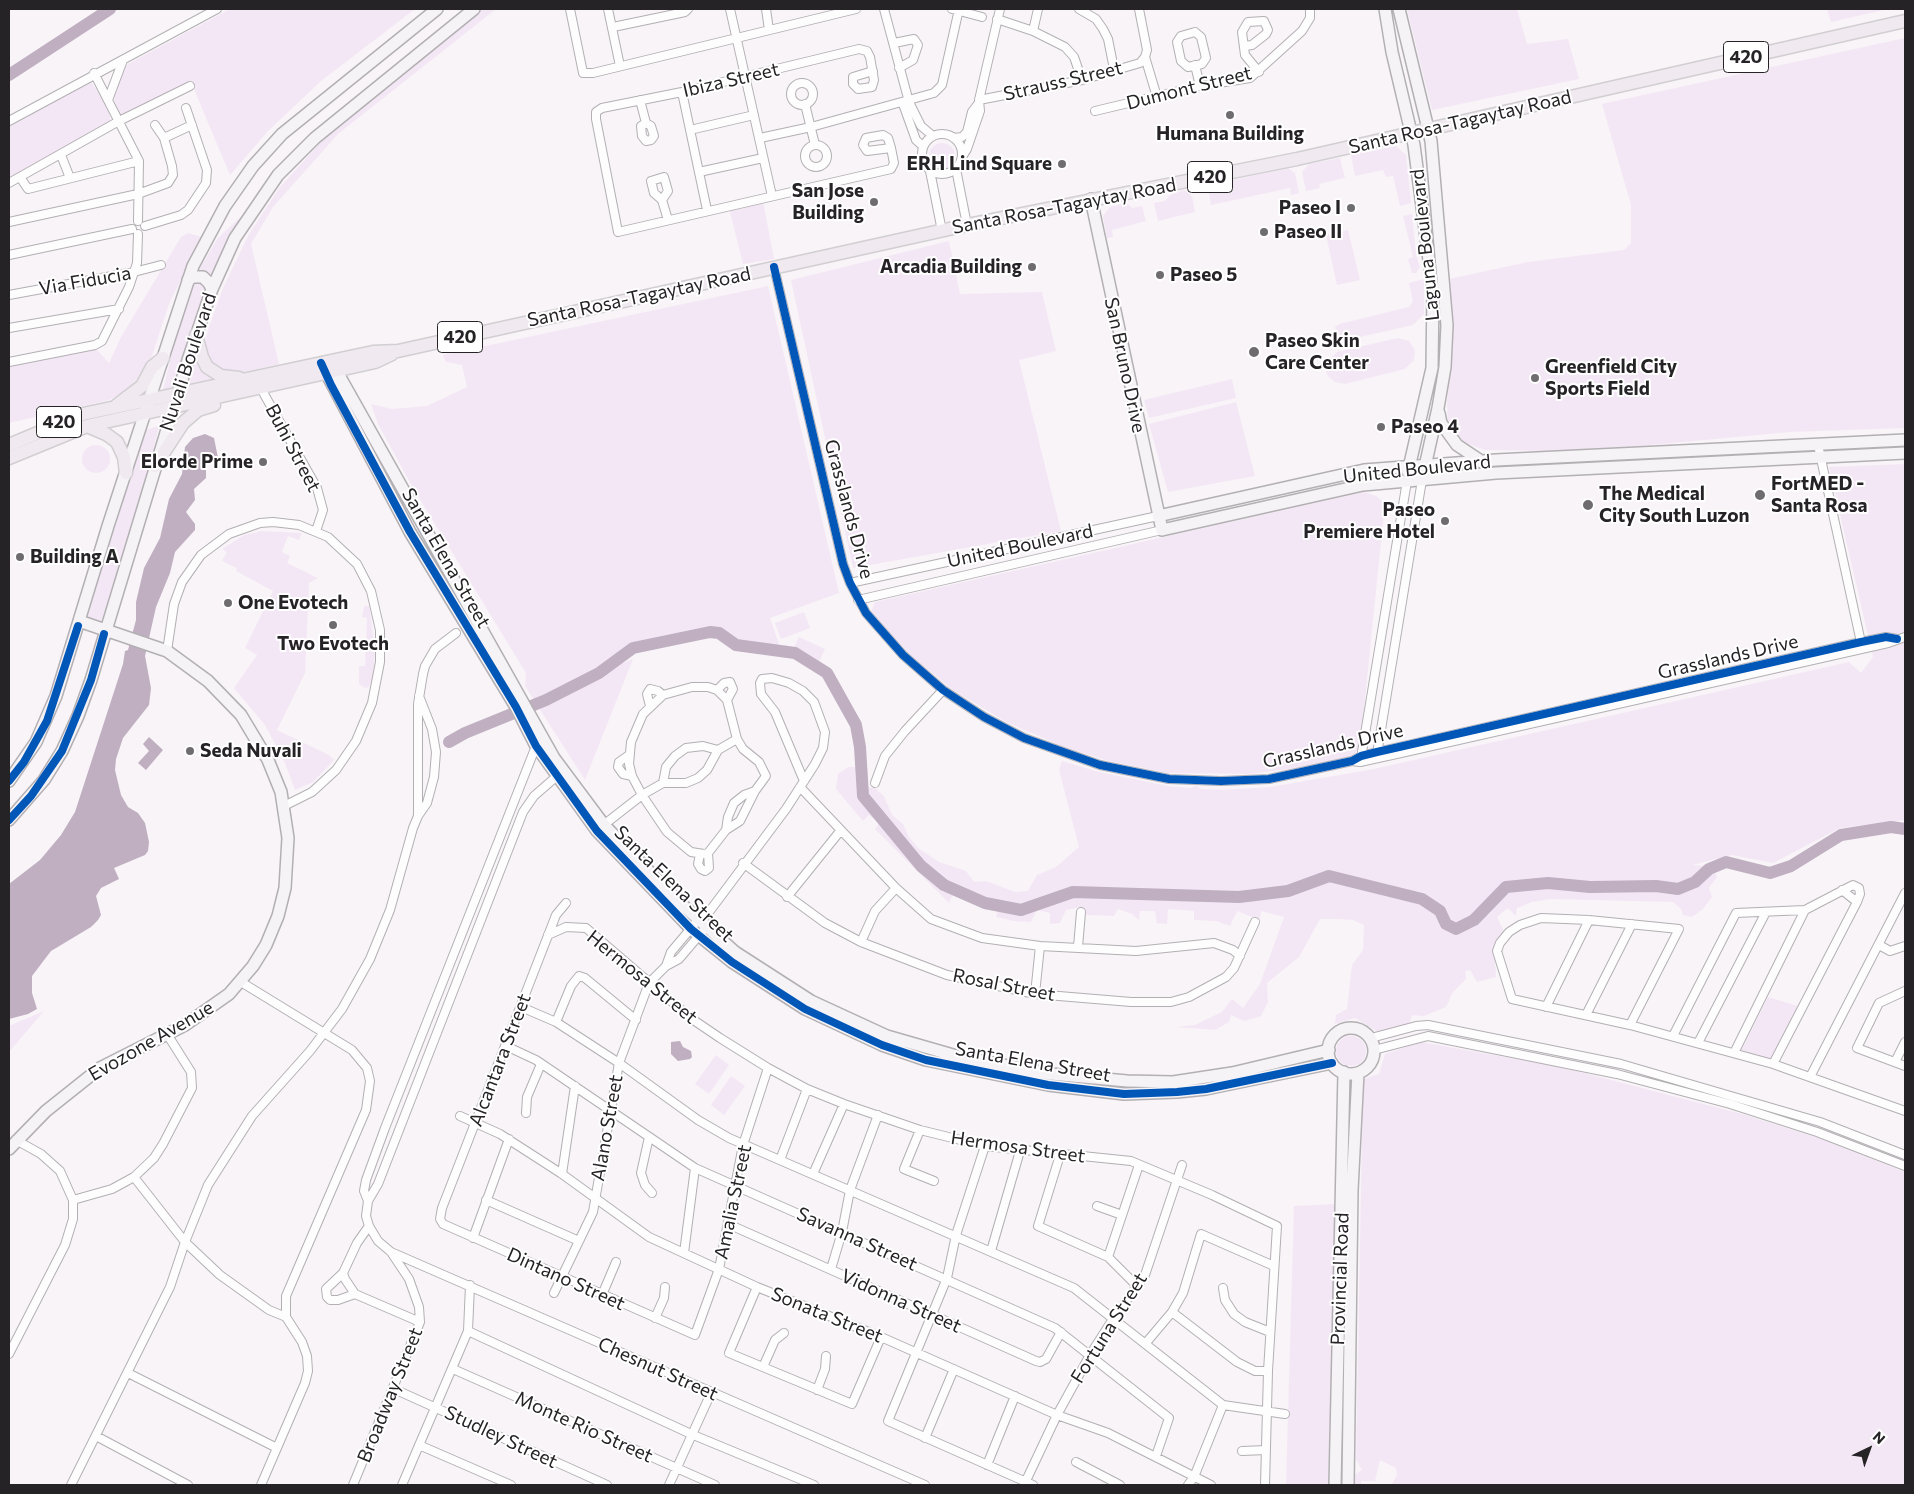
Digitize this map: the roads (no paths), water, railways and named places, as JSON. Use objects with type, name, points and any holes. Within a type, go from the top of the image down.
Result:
[{"type":"main road","name":"Nuvali Boulevard","points":[[9,781],[24,762],[47,721],[188,280],[193,266],[229,200],[253,166],[273,143],[437,9]]},
{"type":"main road","name":"Nuvali Boulevard","points":[[9,820],[31,796],[62,751],[91,680],[104,631],[196,335],[212,289],[235,238],[278,175],[322,132],[474,9]]},
{"type":"main road","name":"Laguna Boulevard","points":[[1385,9],[1392,52],[1411,132],[1433,291],[1432,368],[1407,481]]},
{"type":"main road","name":"Laguna Boulevard","points":[[1400,9],[1429,128],[1444,272],[1447,326],[1445,367],[1422,480]]},
{"type":"main road","name":"Santa Rosa-Tagaytay Road","points":[[9,458],[87,426],[148,407],[261,377],[327,370],[375,362],[398,351],[774,267],[1091,199],[1297,159],[1905,21]]},
{"type":"main road","name":"San Bruno Drive","points":[[1091,199],[1162,530]]},
{"type":"main road","points":[[188,280],[194,277],[203,277],[210,283],[212,289]]},
{"type":"main road","points":[[1434,326],[1447,326]]},
{"type":"main road","points":[[196,335],[204,362],[212,372],[227,377],[261,377]]},
{"type":"main road","points":[[111,408],[142,386],[152,366],[163,358]]},
{"type":"main road","points":[[155,466],[178,428],[193,414],[205,407],[294,388],[327,370]]},
{"type":"main road","name":"Santa Rosa-Tagaytay Road","points":[[175,401],[221,396],[327,370]]},
{"type":"main road","name":"Santa Elena Street","points":[[327,370],[422,526],[513,683],[536,746],[557,776],[600,828],[700,925],[732,962],[805,1009],[882,1045],[926,1060],[1048,1085],[1124,1094],[1177,1092],[1206,1089],[1332,1063]]},
{"type":"main road","name":"Santa Elena Street","points":[[327,370],[410,532],[523,712],[600,828]]},
{"type":"main road","points":[[221,396],[244,399]]},
{"type":"main road","name":"Santa Rosa-Tagaytay Road","points":[[9,445],[68,418],[111,408],[148,407]]},
{"type":"main road","points":[[1438,408],[1441,423],[1449,437],[1467,453],[1482,461]]},
{"type":"main road","points":[[87,426],[106,434],[118,442],[124,457],[126,473]]},
{"type":"main road","name":"United Boulevard","points":[[1158,516],[1364,470],[1482,461],[1905,440]]},
{"type":"main road","name":"United Boulevard","points":[[1162,530],[1364,485],[1496,473],[1905,453]]},
{"type":"main road","points":[[410,532],[422,526]]},
{"type":"main road","name":"Evozone Avenue","points":[[11,1142],[67,1092],[100,1068],[167,1034],[212,1008],[241,982],[266,945],[278,916],[286,888],[288,851],[284,806],[268,760],[241,715],[208,681],[161,649],[78,623]]},
{"type":"main road","name":"Santa Elena Street","points":[[700,925],[735,952],[811,1001],[887,1036],[960,1057],[1051,1074],[1127,1081],[1174,1082],[1232,1073],[1329,1050]]},
{"type":"main road","points":[[1357,1028],[1372,1044],[1371,1062],[1358,1073],[1344,1072],[1332,1063],[1329,1050],[1332,1039],[1345,1029],[1357,1028]]},
{"type":"main road","name":"Provincial Road","points":[[1335,1485],[1344,1072]]},
{"type":"main road","name":"Provincial Road","points":[[1348,1485],[1352,1190],[1358,1073]]},
{"type":"main road","points":[[1335,1426],[1349,1426]]},
{"type":"street","points":[[9,121],[94,73],[123,60],[217,9]]},
{"type":"street","points":[[570,9],[583,72],[593,73],[856,9]]},
{"type":"street","points":[[608,9],[620,66]]},
{"type":"street","points":[[613,27],[685,12],[688,9]]},
{"type":"street","points":[[730,9],[772,196]]},
{"type":"street","points":[[766,9],[769,30]]},
{"type":"street","points":[[884,9],[894,43],[906,103],[916,140],[923,146]]},
{"type":"street","points":[[760,138],[906,103],[934,93],[942,85],[957,9],[982,17]]},
{"type":"street","points":[[967,225],[956,169],[967,149],[1000,9]]},
{"type":"street","points":[[1034,31],[1038,9]]},
{"type":"street","points":[[1079,9],[1096,20],[1104,29],[1114,69]]},
{"type":"street","name":"Strauss Street","points":[[979,102],[1082,80],[1114,69],[1140,63],[1145,57],[1147,50],[1140,9]]},
{"type":"street","name":"Dumont Street","points":[[1095,111],[1200,86],[1250,78],[1259,72],[1307,25],[1310,9]]},
{"type":"street","points":[[997,19],[1034,31],[1065,47],[1074,58],[1082,80]]},
{"type":"street","points":[[1195,32],[1201,37],[1206,58],[1202,64],[1195,65],[1184,65],[1177,42],[1181,36],[1195,32]]},
{"type":"street","points":[[894,43],[914,39],[918,45],[913,60],[899,68]]},
{"type":"street","points":[[1245,46],[1245,55],[1259,72]]},
{"type":"street","name":"Ibiza Street","points":[[668,220],[618,232],[596,112],[602,108],[682,92],[859,49],[867,51],[872,70]]},
{"type":"street","name":"Strauss Street","points":[[1145,57],[1157,97]]},
{"type":"street","points":[[108,100],[123,60]]},
{"type":"street","points":[[1195,65],[1200,86]]},
{"type":"street","points":[[9,255],[144,231],[138,194],[140,162],[94,73]]},
{"type":"street","points":[[9,183],[119,121],[190,86]]},
{"type":"street","points":[[682,92],[707,210]]},
{"type":"street","points":[[640,100],[646,122]]},
{"type":"street","points":[[906,103],[921,126],[933,136]]},
{"type":"street","points":[[805,104],[816,145]]},
{"type":"street","points":[[9,362],[95,345],[102,341],[119,308],[138,262],[133,223],[181,215],[188,210],[206,183],[207,170],[186,108]]},
{"type":"street","points":[[690,130],[754,115]]},
{"type":"street","points":[[942,230],[930,171],[922,160],[923,146],[933,136],[943,134],[954,138],[962,137],[967,132],[975,115]]},
{"type":"street","points":[[164,138],[192,124]]},
{"type":"street","points":[[9,222],[138,194],[168,183],[173,174],[172,166],[164,138],[155,125]]},
{"type":"street","points":[[954,138],[960,146],[962,157]]},
{"type":"street","points":[[662,200],[668,220],[891,169],[894,163],[891,148]]},
{"type":"street","points":[[61,155],[70,178]]},
{"type":"street","points":[[699,172],[763,158]]},
{"type":"street","points":[[20,177],[28,189],[140,162]]},
{"type":"street","points":[[930,171],[944,174],[956,169]]},
{"type":"street","name":"Via Fiducia","points":[[9,294],[134,272],[162,265]]},
{"type":"street","name":"Grasslands Drive","points":[[774,267],[841,555],[858,600],[889,641],[944,690],[984,717],[1024,738],[1100,766],[1169,779],[1221,781],[1269,779],[1862,646],[1886,637],[1901,638]]},
{"type":"street","points":[[9,328],[119,308]]},
{"type":"street","name":"Buhi Street","points":[[264,394],[317,488],[323,510],[316,531]]},
{"type":"street","points":[[1818,445],[1819,457],[1862,646]]},
{"type":"street","points":[[1377,755],[1422,480]]},
{"type":"street","points":[[1358,760],[1407,481]]},
{"type":"street","name":"United Boulevard","points":[[850,583],[1158,516]]},
{"type":"street","points":[[161,649],[178,592],[188,572],[207,548],[229,534],[260,523],[272,522],[299,525],[328,537],[349,554],[366,580],[377,615],[380,662],[369,713],[344,760],[312,792],[284,806]]},
{"type":"street","name":"United Boulevard","points":[[858,600],[1162,530]]},
{"type":"street","points":[[1016,547],[1018,563]]},
{"type":"street","points":[[1387,599],[1403,599]]},
{"type":"street","points":[[71,1485],[176,1274],[185,1242],[208,1185],[252,1116],[325,1032],[358,982],[379,938],[390,910],[418,816],[420,696],[425,666],[435,649],[456,633]]},
{"type":"street","name":"Alano Street","points":[[554,1293],[593,1212],[609,1110],[619,1063],[649,983],[666,966],[671,952],[700,925],[802,784],[823,748],[825,732],[821,716],[814,702],[804,691],[789,682],[766,678],[760,683],[761,694],[775,712],[802,784]]},
{"type":"street","points":[[717,690],[724,683],[730,682],[733,689],[727,700]]},
{"type":"street","points":[[708,686],[717,690],[727,700],[737,739],[743,749],[759,762],[766,776],[740,821],[726,830],[704,853],[691,852],[667,832],[642,795],[632,776],[629,755],[636,728],[650,706],[663,695],[692,687],[708,686]]},
{"type":"street","points":[[650,706],[647,694],[650,689],[654,689],[663,695]]},
{"type":"street","points":[[875,783],[885,756],[904,731],[944,690]]},
{"type":"street","points":[[418,816],[427,803],[431,789],[436,752],[432,729],[420,696]]},
{"type":"street","points":[[600,828],[642,795],[663,783],[686,782],[698,778],[707,770],[718,750],[737,739]]},
{"type":"street","points":[[368,1201],[364,1191],[366,1180],[536,746]]},
{"type":"street","points":[[663,783],[666,767],[675,756],[686,748],[703,746],[718,750]]},
{"type":"street","points":[[629,755],[619,762],[618,767],[623,774],[632,776]]},
{"type":"street","points":[[355,1294],[338,1300],[330,1300],[327,1297],[326,1289],[343,1273],[357,1243],[368,1226],[366,1216],[368,1201],[378,1184],[523,812],[534,796],[557,776]]},
{"type":"street","points":[[802,784],[841,830],[896,888],[931,919],[982,938],[1040,946],[1136,951],[1214,943],[1233,950],[1240,956]]},
{"type":"street","points":[[726,830],[728,816],[734,803],[744,795],[756,791]]},
{"type":"street","points":[[787,897],[841,830]]},
{"type":"street","name":"Rosal Street","points":[[743,863],[825,923],[861,942],[947,975],[1035,994],[1131,1002],[1171,1002],[1196,994],[1226,977],[1240,956],[1255,922]]},
{"type":"street","points":[[1672,1036],[1736,913],[1805,910],[1853,885],[1859,888],[1860,894],[1857,902],[1773,1064]]},
{"type":"street","points":[[861,942],[876,911],[896,888]]},
{"type":"street","points":[[1842,890],[1857,902]]},
{"type":"street","points":[[1810,1077],[1905,892]]},
{"type":"street","name":"Alcantara Street","points":[[440,1220],[442,1208],[556,915],[566,903]]},
{"type":"street","points":[[1734,1053],[1805,910]]},
{"type":"street","points":[[1078,947],[1081,912]]},
{"type":"street","points":[[1698,1043],[1766,912]]},
{"type":"street","points":[[1630,1025],[1679,929],[1589,920],[1541,918],[1530,920],[1509,932],[1500,943],[1498,951],[1512,999],[1630,1025],[1773,1064],[1905,1111]]},
{"type":"street","points":[[1546,1006],[1589,920]]},
{"type":"street","points":[[1586,1015],[1632,924]]},
{"type":"street","name":"Hermosa Street","points":[[548,936],[566,927],[586,928],[692,1019],[768,1068],[807,1089],[844,1104],[920,1130],[985,1146],[1060,1155],[1121,1159],[1139,1164],[1277,1226],[1268,1371],[1265,1485]]},
{"type":"street","points":[[1878,945],[1890,951],[1905,946]]},
{"type":"street","points":[[1035,994],[1040,946]]},
{"type":"street","points":[[556,1022],[571,986],[579,976],[636,1020]]},
{"type":"street","points":[[241,982],[352,1050],[367,1068],[370,1093],[366,1110],[291,1283],[285,1303],[286,1317],[302,1342],[307,1356],[308,1371],[306,1383],[262,1485]]},
{"type":"street","points":[[1905,991],[1878,1003],[1857,1048],[1905,1066]]},
{"type":"street","points":[[521,1007],[556,1022],[619,1063],[698,1120],[744,1144],[1074,1288],[1223,1405],[1285,1414]]},
{"type":"street","points":[[434,1008],[446,1013]]},
{"type":"street","points":[[1372,1044],[1416,1026],[1428,1025],[1601,1060],[1734,1096],[1820,1122],[1905,1155]]},
{"type":"street","points":[[73,1200],[112,1189],[134,1177],[146,1167],[159,1151],[192,1088],[191,1072],[167,1034]]},
{"type":"street","points":[[1372,1044],[1428,1036],[1617,1074],[1782,1120],[1905,1166]]},
{"type":"street","points":[[1895,1062],[1905,1042]]},
{"type":"street","name":"Savanna Street","points":[[506,1046],[541,1064],[695,1168],[947,1278],[1061,1332],[1169,1418],[1156,1456]]},
{"type":"street","points":[[526,1113],[527,1096],[541,1064]]},
{"type":"street","name":"Amalia Street","points":[[695,1335],[719,1269],[744,1144],[768,1068]]},
{"type":"street","points":[[562,1174],[575,1086]]},
{"type":"street","points":[[780,1160],[807,1089]]},
{"type":"street","points":[[813,1174],[844,1104]]},
{"type":"street","points":[[831,1269],[842,1232],[850,1190],[878,1115]]},
{"type":"street","name":"Sonata Street","points":[[460,1116],[509,1140],[562,1174],[596,1197],[640,1232],[757,1287],[954,1368],[1057,1416],[1108,1433],[1211,1485]]},
{"type":"street","points":[[920,1130],[904,1169],[934,1181]]},
{"type":"street","points":[[649,1137],[641,1173],[645,1185],[652,1193]]},
{"type":"street","points":[[473,1238],[509,1140]]},
{"type":"street","points":[[9,1354],[69,1237],[73,1219],[73,1200],[69,1188],[55,1166],[41,1154],[11,1142]]},
{"type":"street","points":[[985,1146],[956,1235],[947,1278],[888,1421],[1025,1484],[1033,1485]]},
{"type":"street","points":[[990,1251],[1020,1151]]},
{"type":"street","points":[[1060,1155],[1038,1226],[1108,1257],[1137,1286]]},
{"type":"street","points":[[1108,1257],[1139,1164]]},
{"type":"street","name":"Fortuna Street","points":[[1025,1484],[1057,1416],[1090,1355],[1113,1318],[1145,1275],[1182,1165]]},
{"type":"street","points":[[684,1253],[695,1168]]},
{"type":"street","points":[[134,1177],[185,1242],[220,1275],[269,1310],[286,1317]]},
{"type":"street","points":[[486,1200],[579,1241]]},
{"type":"street","points":[[1097,1206],[1122,1215]]},
{"type":"street","name":"Dintano Street","points":[[440,1220],[448,1228],[695,1335]]},
{"type":"street","name":"Vidonna Street","points":[[728,1224],[1040,1362],[1046,1359],[1061,1332]]},
{"type":"street","name":"Broadway Street","points":[[353,1485],[420,1322],[419,1307],[414,1289],[391,1252],[378,1241],[368,1226]]},
{"type":"street","points":[[1145,1344],[1172,1312],[1184,1293],[1201,1234],[1274,1266]]},
{"type":"street","name":"Chesnut Street","points":[[391,1252],[925,1485]]},
{"type":"street","points":[[602,1295],[616,1262]]},
{"type":"street","points":[[343,1273],[355,1294],[420,1322]]},
{"type":"street","points":[[404,1485],[468,1331],[470,1285]]},
{"type":"street","points":[[655,1318],[664,1298],[665,1287]]},
{"type":"street","points":[[757,1287],[729,1353],[817,1390],[852,1404],[880,1337]]},
{"type":"street","points":[[1223,1288],[1225,1300],[1234,1314],[1245,1322],[1270,1332]]},
{"type":"street","points":[[1172,1312],[1237,1362],[1255,1371],[1268,1371]]},
{"type":"street","points":[[468,1331],[691,1434],[814,1485]]},
{"type":"street","points":[[763,1367],[775,1340],[784,1333]]},
{"type":"street","points":[[817,1390],[825,1369],[826,1356]]},
{"type":"street","points":[[925,1438],[954,1368]]},
{"type":"street","name":"Monte Rio Street","points":[[453,1369],[715,1485]]},
{"type":"street","points":[[128,1373],[277,1448]]},
{"type":"street","name":"Studley Street","points":[[394,1389],[607,1485]]},
{"type":"street","points":[[669,1485],[711,1393]]},
{"type":"street","points":[[987,1465],[1015,1396]]},
{"type":"street","points":[[1188,1485],[1194,1476],[1223,1405]]},
{"type":"street","points":[[96,1436],[188,1485]]},
{"type":"street","points":[[420,1445],[511,1485]]},
{"type":"street","points":[[1242,1451],[1266,1450]]},
{"type":"street","points":[[1076,1462],[1120,1485]]},
{"type":"waterway","points":[[9,75],[110,9]]},
{"type":"waterway","points":[[449,742],[465,733],[546,700],[599,673],[633,648],[710,632],[719,633],[736,645],[795,653],[827,673],[856,725],[860,747],[863,796],[921,866],[944,885],[985,903],[1021,910],[1073,892],[1239,897],[1288,891],[1329,876],[1422,899],[1440,911],[1446,924],[1456,929],[1474,920],[1506,887],[1548,883],[1590,887],[1656,886],[1678,889],[1695,882],[1709,869],[1726,862],[1770,873],[1791,866],[1841,835],[1891,827],[1905,829]]},
{"type":"place","name":"Humana Building","points":[[1230,115]]},
{"type":"place","name":"ERH Lind Square","points":[[1062,164]]},
{"type":"place","name":"San Jose Building","points":[[874,202]]},
{"type":"place","name":"Paseo I","points":[[1351,208]]},
{"type":"place","name":"Paseo II","points":[[1264,232]]},
{"type":"place","name":"Arcadia Building","points":[[1032,267]]},
{"type":"place","name":"Paseo 5","points":[[1160,275]]},
{"type":"place","name":"Paseo Skin Care Center","points":[[1254,352]]},
{"type":"place","name":"Greenfield City Sports Field","points":[[1535,378]]},
{"type":"place","name":"Paseo 4","points":[[1381,427]]},
{"type":"place","name":"Elorde Prime","points":[[263,462]]},
{"type":"place","name":"FortMED - Santa Rosa","points":[[1760,495]]},
{"type":"place","name":"The Medical City South Luzon","points":[[1588,505]]},
{"type":"place","name":"Paseo Premiere Hotel","points":[[1445,521]]},
{"type":"place","name":"Building A","points":[[20,557]]},
{"type":"place","name":"One Evotech","points":[[228,603]]},
{"type":"place","name":"Two Evotech","points":[[333,625]]},
{"type":"place","name":"Seda Nuvali","points":[[190,751]]}]
